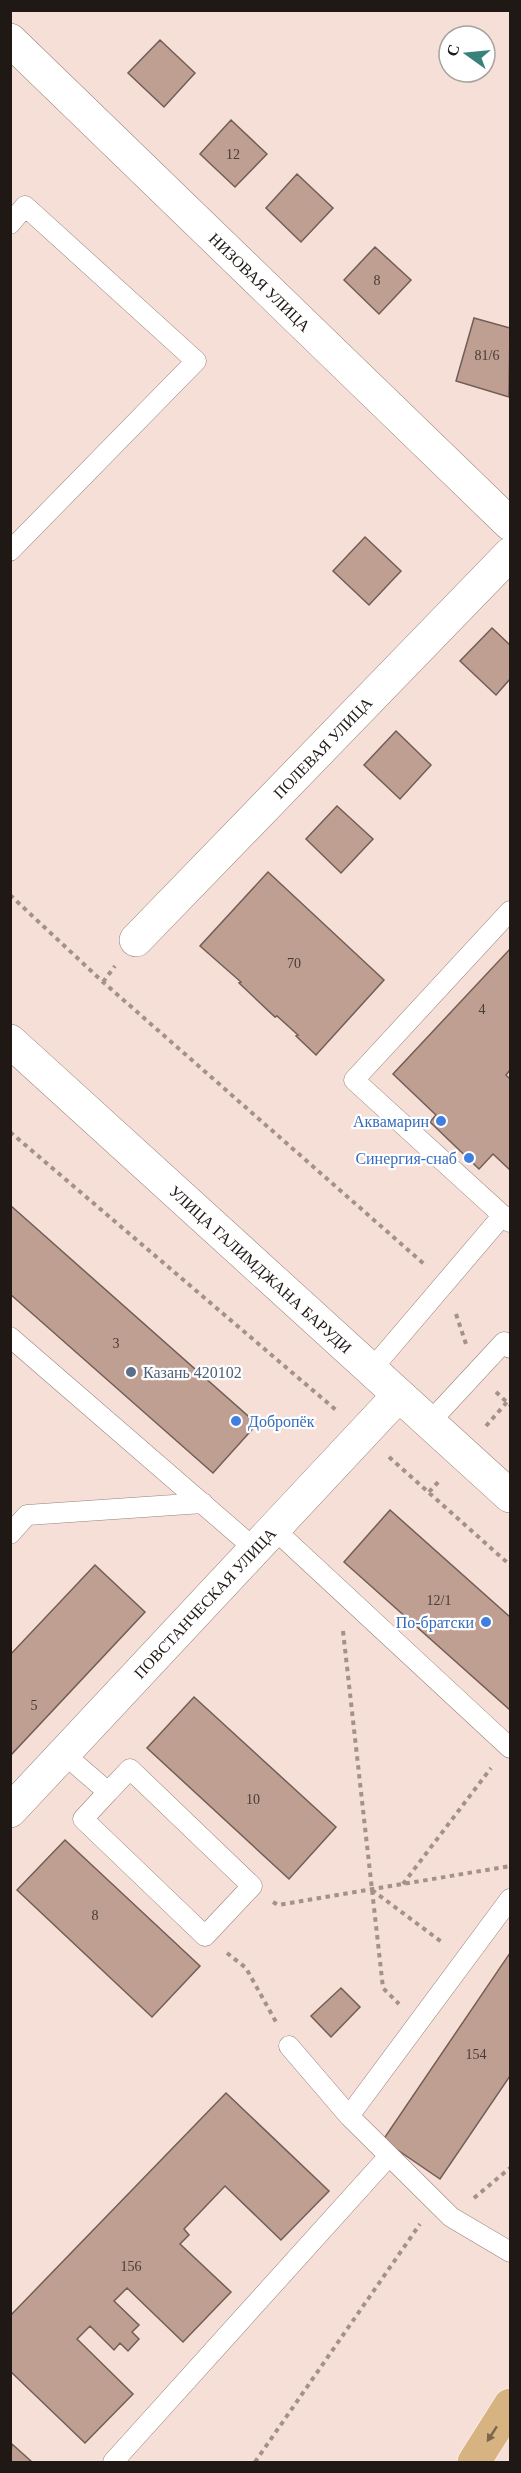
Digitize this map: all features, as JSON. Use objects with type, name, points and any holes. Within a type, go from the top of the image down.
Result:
[{"type":"main road","points":[[474,2463],[510,2405]]},
{"type":"street","name":"НИЗОВАЯ УЛИЦА","points":[[10,40],[510,524]]},
{"type":"street","name":"ПОЛЕВАЯ УЛИЦА","points":[[136,940],[510,554]]},
{"type":"street","name":"УЛИЦА ГАЛИМДЖАНА БАРУДИ","points":[[10,1041],[510,1496]]},
{"type":"street","name":"ПОВСТАНЧЕСКАЯ УЛИЦА","points":[[10,1811],[398,1396]]},
{"type":"lane","points":[[10,224],[25,206],[196,361],[10,551]]},
{"type":"lane","points":[[371,1370],[446,1283],[507,1219],[354,1080],[510,911]]},
{"type":"lane","points":[[10,1336],[203,1503],[265,1539],[338,1588],[509,1747]]},
{"type":"lane","points":[[429,1423],[504,1342],[510,1348]]},
{"type":"lane","points":[[10,1534],[27,1515],[203,1503]]},
{"type":"lane","points":[[64,1754],[108,1792]]},
{"type":"lane","points":[[130,1769],[252,1886],[205,1936],[83,1819],[130,1769]]},
{"type":"lane","points":[[349,2116],[510,1899]]},
{"type":"lane","points":[[289,2046],[349,2116],[450,2217],[510,2252]]},
{"type":"lane","points":[[113,2463],[389,2156]]},
{"type":"path","points":[[10,895],[103,982],[446,1283],[475,1373],[510,1405]]},
{"type":"path","points":[[10,1132],[363,1434],[510,1564]]},
{"type":"path","points":[[338,1588],[383,1988],[418,2022]]},
{"type":"path","points":[[403,1884],[509,1747]]},
{"type":"path","points":[[252,1886],[278,1905],[510,1866]]},
{"type":"path","points":[[372,1890],[466,1959]]},
{"type":"path","points":[[205,1936],[246,1968],[289,2046]]},
{"type":"path","points":[[255,2463],[425,2217],[450,2217],[510,2168]]},
{"type":"building","points":[[160,40],[195,73],[164,107],[128,73]]},
{"type":"building","points":[[231,120],[267,154],[235,187],[200,154]]},
{"type":"building","points":[[297,174],[333,208],[301,242],[266,208]]},
{"type":"building","points":[[375,247],[411,280],[379,314],[344,280]]},
{"type":"building","points":[[474,318],[510,328],[509,397],[456,381]]},
{"type":"building","points":[[365,537],[401,571],[369,605],[333,571]]},
{"type":"building","points":[[492,628],[510,645],[510,679],[496,695],[460,661]]},
{"type":"building","points":[[396,731],[431,765],[400,799],[364,765]]},
{"type":"building","points":[[337,806],[373,839],[341,873],[306,839]]},
{"type":"building","points":[[268,872],[384,980],[316,1055],[296,1036],[298,1035],[277,1016],[275,1017],[239,983],[241,982],[200,946]]},
{"type":"building","points":[[510,949],[510,1070],[506,1075],[510,1079],[510,1170],[493,1154],[479,1169],[430,1122],[436,1115],[393,1074]]},
{"type":"building","points":[[10,1205],[257,1424],[213,1473],[10,1294]]},
{"type":"building","points":[[390,1510],[510,1617],[510,1710],[344,1562]]},
{"type":"building","points":[[95,1565],[145,1612],[10,1756],[10,1655]]},
{"type":"building","points":[[194,1697],[336,1827],[289,1879],[147,1748]]},
{"type":"building","points":[[65,1840],[200,1966],[152,2017],[17,1890]]},
{"type":"building","points":[[510,1953],[510,2076],[440,2179],[383,2140]]},
{"type":"building","points":[[341,1988],[360,2007],[331,2037],[311,2016]]},
{"type":"building","points":[[226,2093],[329,2191],[281,2240],[225,2186],[184,2229],[189,2235],[180,2244],[231,2292],[183,2342],[127,2288],[114,2301],[139,2325],[132,2332],[139,2339],[128,2351],[120,2343],[114,2350],[90,2326],[77,2339],[133,2394],[85,2443],[10,2371],[10,2316]]},
{"type":"building","points":[[12,2444],[32,2462],[10,2462]]},
{"type":"place","name":"Аквамарин","points":[[441,1121]]},
{"type":"place","name":"Синергия-снаб","points":[[469,1158]]},
{"type":"place","name":"Казань 420102","points":[[131,1372]]},
{"type":"place","name":"Добропёк","points":[[236,1421]]},
{"type":"place","name":"По-братски","points":[[486,1622]]}]
